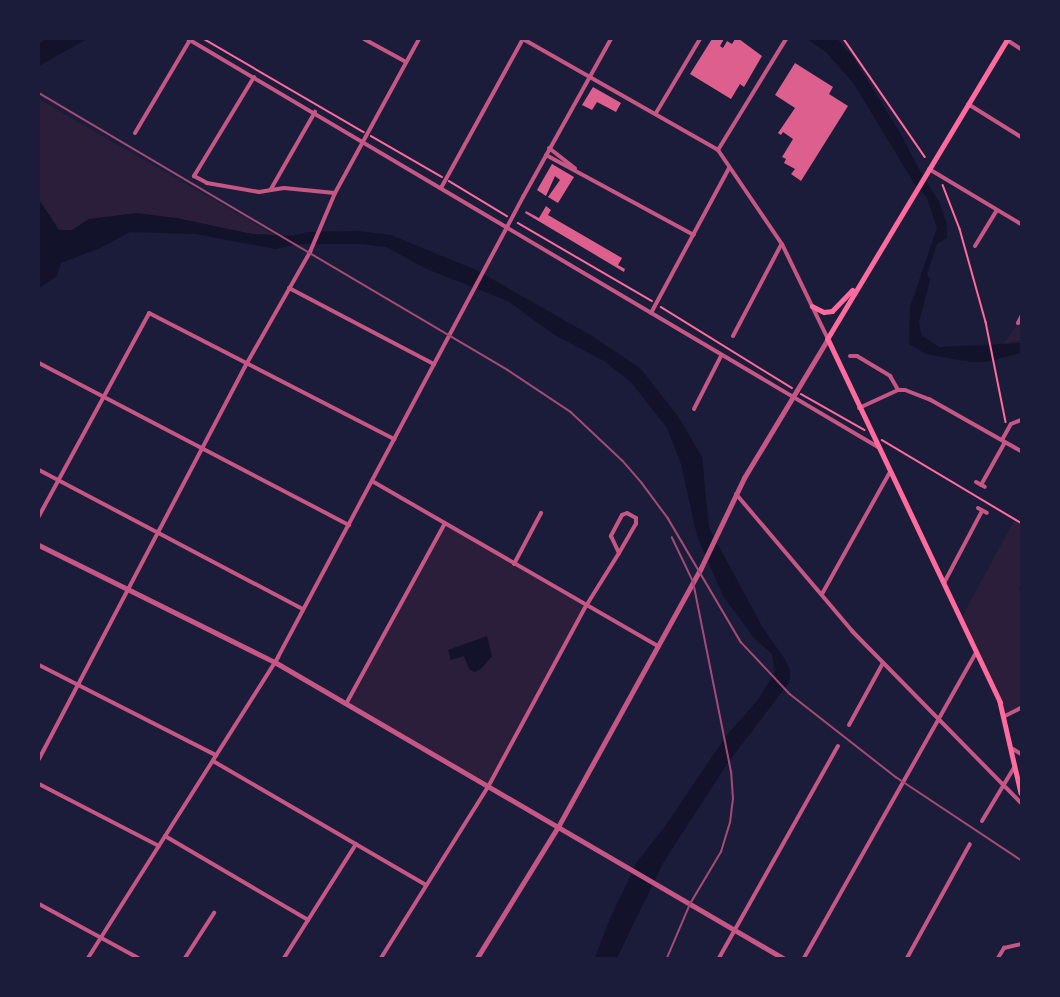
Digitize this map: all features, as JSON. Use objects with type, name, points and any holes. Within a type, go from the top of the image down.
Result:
[{"type":"main road","points":[[1007,39],[862,278],[828,339],[1005,716],[1021,793]]},
{"type":"main road","points":[[812,306],[824,312],[837,308],[862,278]]},
{"type":"street","points":[[135,133],[189,39],[878,447]]},
{"type":"street","points":[[364,39],[406,62]]},
{"type":"street","points":[[39,759],[247,363],[311,249],[335,193],[418,39]]},
{"type":"street","points":[[441,188],[523,39],[718,150],[782,244],[828,339],[736,494],[704,562],[558,827],[477,958]]},
{"type":"street","points":[[88,958],[275,662],[488,267],[549,148],[611,39]]},
{"type":"street","points":[[656,113],[700,39]]},
{"type":"street","points":[[718,150],[786,39]]},
{"type":"street","points":[[1007,39],[1021,49]]},
{"type":"street","points":[[254,76],[194,176],[207,183],[259,192],[271,189],[335,193]]},
{"type":"street","points":[[968,104],[1021,137]]},
{"type":"street","points":[[271,189],[315,112]]},
{"type":"street","points":[[549,148],[578,171]]},
{"type":"street","points":[[546,155],[694,235]]},
{"type":"street","points":[[651,313],[729,168]]},
{"type":"street","points":[[927,171],[1021,224]]},
{"type":"street","points":[[975,246],[997,210]]},
{"type":"street","points":[[733,336],[782,244]]},
{"type":"street","points":[[290,288],[434,364]]},
{"type":"street","points":[[39,516],[148,313],[394,439]]},
{"type":"street","points":[[1018,323],[1021,317]]},
{"type":"street","points":[[694,409],[721,356]]},
{"type":"street","points":[[850,356],[857,356],[890,376],[898,390]]},
{"type":"street","points":[[39,363],[349,525]]},
{"type":"street","points":[[859,408],[898,390],[929,399],[1021,451]]},
{"type":"street","points":[[981,485],[1013,423],[1021,420]]},
{"type":"street","points":[[39,471],[303,609]]},
{"type":"street","points":[[822,594],[890,472]]},
{"type":"street","points":[[372,482],[658,646]]},
{"type":"street","points":[[736,494],[852,632],[1021,803]]},
{"type":"street","points":[[944,583],[982,511]]},
{"type":"street","points":[[514,564],[541,513]]},
{"type":"street","points":[[381,958],[488,787],[586,606],[619,553],[637,521],[627,513],[622,515],[611,536],[619,553]]},
{"type":"street","points":[[346,704],[445,523]]},
{"type":"street","points":[[39,545],[275,662],[783,958]]},
{"type":"street","points":[[804,958],[976,653]]},
{"type":"street","points":[[849,725],[883,663]]},
{"type":"street","points":[[39,665],[216,755]]},
{"type":"street","points":[[1005,716],[1021,708]]},
{"type":"street","points":[[719,958],[838,746]]},
{"type":"street","points":[[1013,749],[1021,754]]},
{"type":"street","points":[[213,760],[426,885]]},
{"type":"street","points":[[982,821],[1016,765]]},
{"type":"street","points":[[39,784],[159,846]]},
{"type":"street","points":[[165,836],[308,920]]},
{"type":"street","points":[[284,958],[356,844]]},
{"type":"street","points":[[907,958],[970,844]]},
{"type":"street","points":[[39,904],[138,958]]},
{"type":"street","points":[[185,958],[214,913]]},
{"type":"street","points":[[998,958],[1004,948],[1021,944]]},
{"type":"path","points":[[204,39],[507,216]]},
{"type":"path","points":[[844,39],[926,157]]},
{"type":"path","points":[[943,185],[960,230],[991,344],[1006,423]]},
{"type":"path","points":[[518,223],[872,434]]},
{"type":"path","points":[[881,440],[1021,523]]},
{"type":"shaded area","points":[[46,39],[87,39],[39,66],[39,44]]},
{"type":"shaded area","points":[[807,39],[837,39],[853,57],[902,136],[940,204],[947,225],[947,238],[937,244],[927,274],[930,280],[919,322],[921,335],[939,347],[1021,343],[1021,353],[985,362],[970,362],[926,354],[909,344],[910,307],[937,228],[927,198],[914,183],[854,84],[826,52]]},
{"type":"shaded area","points":[[39,99],[275,235],[252,234],[176,218],[89,219],[72,230],[59,230],[39,200]]},
{"type":"shaded area","points":[[39,200],[59,230],[72,230],[89,219],[137,213],[176,218],[252,234],[292,236],[308,232],[358,231],[391,235],[476,270],[592,336],[640,368],[677,415],[702,457],[709,528],[763,628],[784,658],[790,670],[790,681],[727,764],[663,863],[617,958],[595,958],[608,923],[637,862],[663,829],[727,735],[757,701],[775,672],[772,654],[754,638],[723,596],[697,536],[681,464],[667,428],[631,382],[604,361],[553,334],[508,301],[427,269],[386,247],[361,244],[297,244],[275,249],[196,234],[130,232],[100,248],[61,263],[57,276],[39,288]]},
{"type":"shaded area","points":[[1021,317],[1021,340],[1004,344],[1018,323]]},
{"type":"shaded area","points":[[1015,519],[1021,523],[1021,584],[1018,590],[1021,592],[1021,708],[1005,716],[960,620]]},
{"type":"shaded area","points":[[445,523],[586,606],[488,787],[346,704]]},
{"type":"shaded area","points":[[487,636],[492,656],[481,669],[475,672],[469,669],[464,656],[451,660],[448,650]]},
{"type":"building","points":[[712,39],[724,39],[720,46],[723,48],[727,41],[732,44],[735,39],[739,39],[762,56],[744,87],[740,84],[731,99],[690,74]]},
{"type":"building","points":[[795,63],[833,87],[829,94],[848,106],[801,181],[791,174],[795,169],[784,163],[786,159],[782,157],[793,139],[783,132],[781,135],[778,133],[795,108],[775,95]]},
{"type":"building","points":[[593,87],[621,103],[616,112],[597,102],[592,110],[582,105]]},
{"type":"building","points":[[552,164],[574,177],[558,203],[548,197],[560,180],[555,176],[546,196],[537,190]]},
{"type":"building","points":[[546,206],[551,210],[548,215],[622,258],[618,265],[625,269],[624,272],[525,213],[526,211],[539,218]]},
{"type":"railway","points":[[39,93],[508,370],[571,412],[623,461],[642,483],[668,518],[741,642],[790,694],[896,777],[1021,860]]},
{"type":"railway","points":[[667,958],[690,904],[721,852],[730,823],[733,799],[731,772],[693,582],[672,538]]}]
